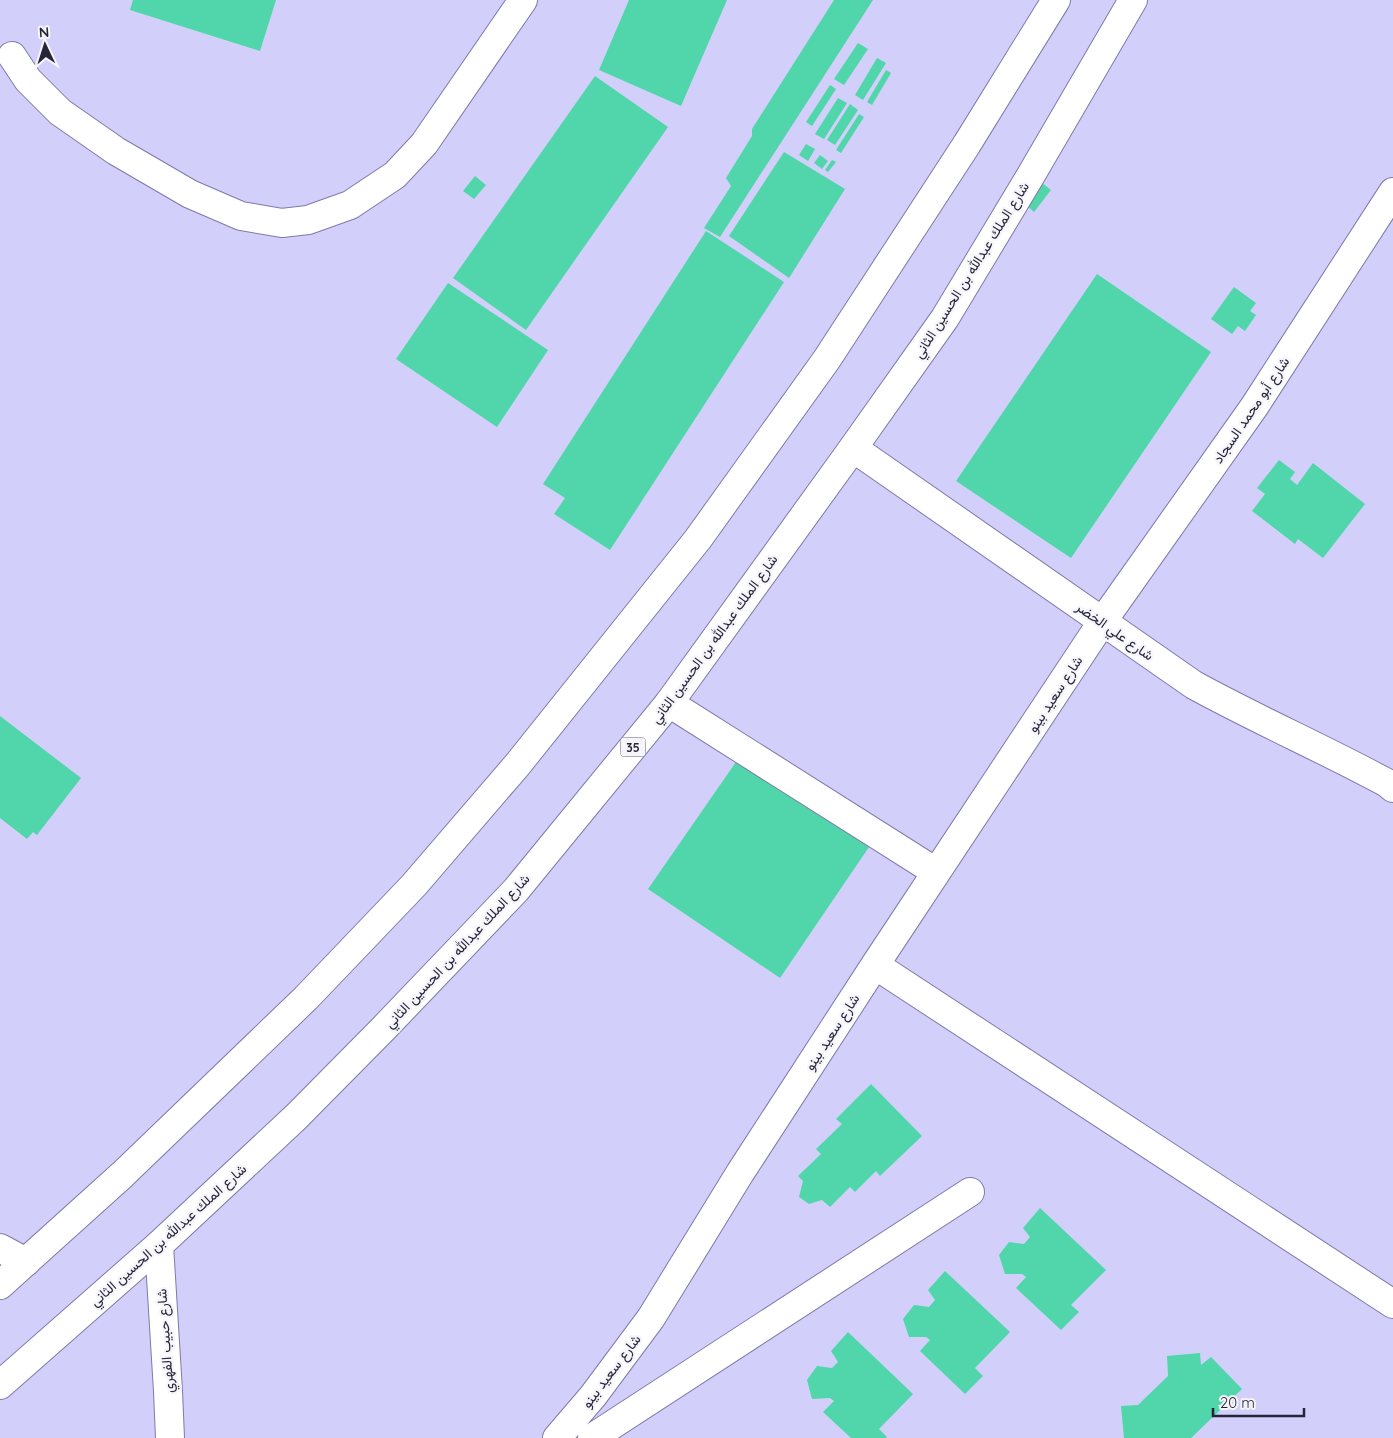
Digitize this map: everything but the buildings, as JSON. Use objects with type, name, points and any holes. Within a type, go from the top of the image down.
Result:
[{"type":"main road","points":[[12,56],[28,80],[60,112],[116,151],[190,194],[241,216],[282,223],[308,220],[350,206],[395,174],[424,144],[523,0]]},
{"type":"main road","points":[[0,1285],[122,1176],[306,998],[414,885],[518,764],[698,539],[827,359],[967,144],[1056,0]]},
{"type":"main road","name":"شارع الملك عبدالله بن الحسين الثاني","points":[[0,1385],[159,1245],[296,1117],[391,1022],[516,890],[669,703],[945,318],[1133,0]]},
{"type":"main road","name":"شارع أبو محمد السجاد","points":[[1102,622],[1254,407],[1393,192]]},
{"type":"main road","name":"شارع علي الخضر","points":[[853,448],[1194,685],[1336,756],[1393,788]]},
{"type":"main road","name":"شارع سعيد بينو","points":[[557,1438],[593,1396],[651,1318],[740,1173],[1102,622]]},
{"type":"main road","points":[[669,703],[936,872]]},
{"type":"main road","points":[[875,965],[1393,1304]]},
{"type":"main road","points":[[592,1438],[970,1192]]},
{"type":"main road","name":"شارع حبيب الفهري","points":[[159,1245],[170,1438]]},
{"type":"main road","points":[[0,1248],[26,1262]]}]
